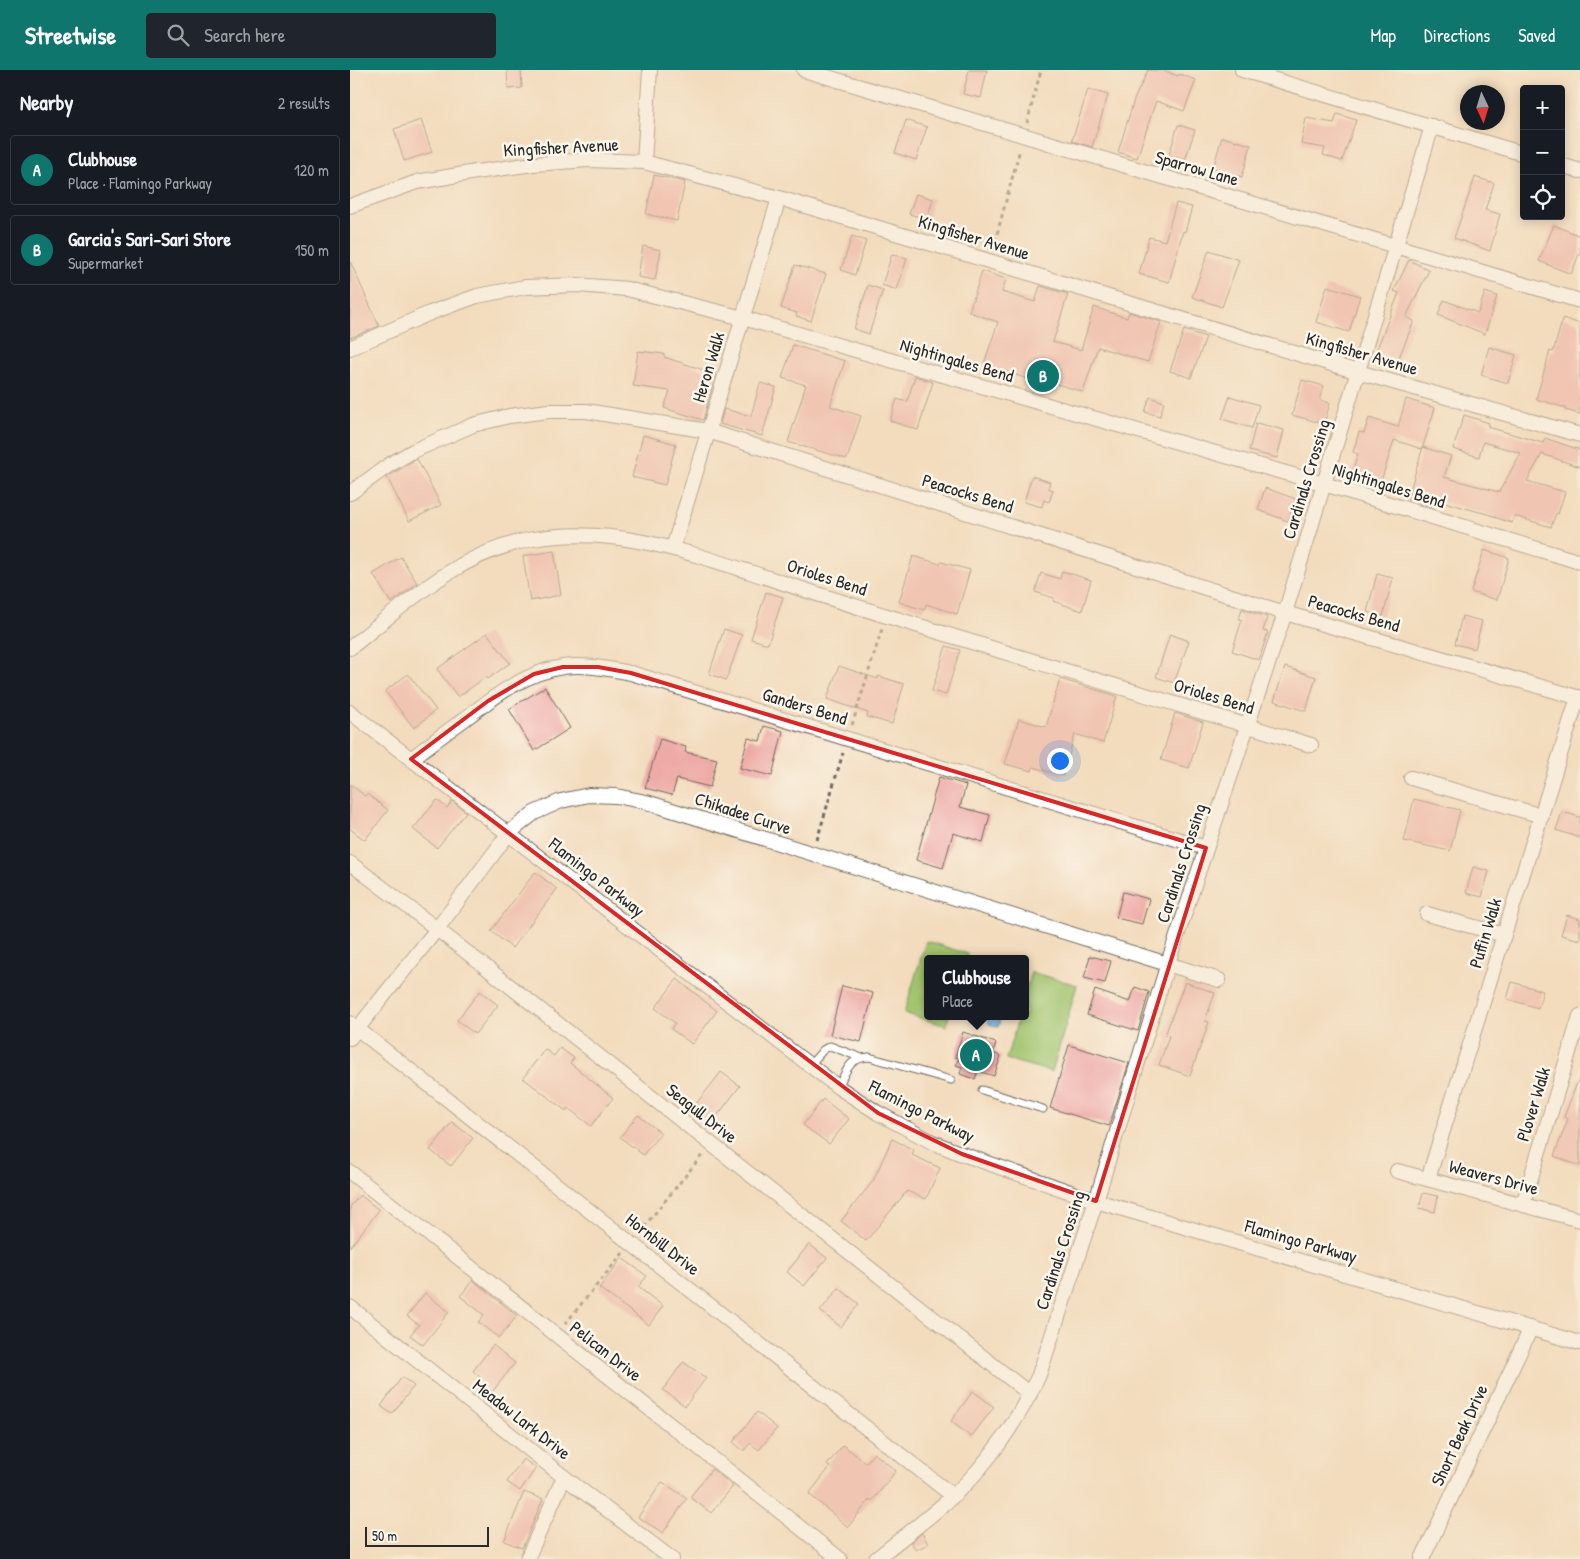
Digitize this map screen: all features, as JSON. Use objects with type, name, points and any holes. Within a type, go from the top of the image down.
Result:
[{"type":"street","points":[[644,162],[650,70]]},
{"type":"street","name":"Sparrow Lane","points":[[804,70],[1023,137],[1397,245],[1580,302]]},
{"type":"street","points":[[1242,70],[1520,153]]},
{"type":"street","name":"Cardinals Crossing","points":[[876,1559],[953,1496],[977,1471],[995,1449],[1040,1375],[1096,1201],[1168,963],[1286,613],[1432,126]]},
{"type":"street","name":"Kingfisher Avenue","points":[[350,206],[418,182],[476,172],[534,164],[588,160],[644,162],[779,198],[1358,372],[1580,435]]},
{"type":"street","points":[[1565,166],[1580,171]]},
{"type":"street","name":"Heron Walk","points":[[673,548],[779,198]]},
{"type":"street","name":"Nightingales Bend","points":[[350,348],[430,313],[477,296],[525,287],[577,285],[628,289],[743,318],[1324,484],[1580,562]]},
{"type":"street","name":"Peacocks Bend","points":[[350,494],[389,465],[413,451],[473,425],[509,416],[549,411],[586,411],[708,431],[1286,613],[1579,697]]},
{"type":"street","name":"Orioles Bend","points":[[350,648],[436,579],[468,560],[499,547],[533,540],[567,535],[601,535],[673,548],[886,616],[1311,745]]},
{"type":"street","name":"Ganders Bend","points":[[411,759],[488,701],[534,674],[564,667],[598,667],[632,673],[1206,848]]},
{"type":"street","name":"Puffin Walk","points":[[1428,1179],[1579,697]]},
{"type":"street","name":"Flamingo Parkway","points":[[350,712],[838,1087],[878,1113],[932,1142],[1096,1201],[1580,1343]]},
{"type":"street","points":[[1412,778],[1542,816]]},
{"type":"street","name":"Chikadee Curve","points":[[353,1030],[437,929],[509,833],[534,813],[560,801],[589,795],[616,796],[646,802],[1219,980]]},
{"type":"street","name":"Seagull Drive","points":[[350,863],[437,929],[1030,1394]]},
{"type":"street","points":[[1427,914],[1504,936]]},
{"type":"street","name":"Plover Walk","points":[[1522,1204],[1580,1016]]},
{"type":"street","name":"Hornbill Drive","points":[[353,1030],[953,1496]]},
{"type":"street","name":"Weavers Drive","points":[[1398,1171],[1580,1220]]},
{"type":"street","name":"Pelican Drive","points":[[350,1172],[840,1559]]},
{"type":"street","name":"Meadow Lark Drive","points":[[350,1308],[671,1559]]},
{"type":"street","name":"Short Beak Drive","points":[[1422,1559],[1531,1328]]},
{"type":"street","points":[[527,1559],[564,1477]]},
{"type":"lane","points":[[810,1065],[822,1050],[830,1046],[859,1057],[886,1061],[951,1080]]},
{"type":"lane","points":[[838,1087],[851,1062],[859,1057]]},
{"type":"lane","points":[[982,1090],[1043,1109]]},
{"type":"path","points":[[990,262],[1041,70]]},
{"type":"highlighted area","points":[[563,667],[598,667],[631,673],[1206,848],[1096,1201],[962,1154],[878,1113],[411,759],[488,701],[534,674]]},
{"type":"green space","points":[[926,941],[968,954],[924,955],[924,1019],[904,1013]]},
{"type":"green space","points":[[1031,972],[1077,985],[1052,1072],[1006,1059],[1018,1020],[1029,1020],[1029,979]]},
{"type":"green space","points":[[927,1020],[948,1020],[946,1026]]},
{"type":"water","points":[[987,1020],[1000,1020],[998,1027],[989,1024]]},
{"type":"building","points":[[507,70],[521,70],[522,88],[508,89]]},
{"type":"building","points":[[969,70],[987,70],[981,98],[963,94]]},
{"type":"building","points":[[1148,70],[1163,70],[1196,80],[1184,111],[1156,101],[1137,158],[1118,152],[1134,100]]},
{"type":"building","points":[[1088,89],[1108,95],[1092,147],[1072,141]]},
{"type":"building","points":[[1337,114],[1356,120],[1342,161],[1323,155],[1325,148],[1301,144],[1306,118],[1334,123]]},
{"type":"building","points":[[421,120],[432,152],[404,161],[394,129]]},
{"type":"building","points":[[906,120],[927,127],[916,160],[895,153]]},
{"type":"building","points":[[1178,125],[1195,130],[1185,160],[1169,155]]},
{"type":"building","points":[[1222,137],[1251,145],[1242,177],[1213,168]]},
{"type":"building","points":[[654,175],[685,182],[677,221],[646,214]]},
{"type":"building","points":[[1475,177],[1494,183],[1485,210],[1500,214],[1490,251],[1454,238]]},
{"type":"building","points":[[916,194],[933,199],[927,219],[909,214]]},
{"type":"building","points":[[1176,203],[1192,207],[1185,232],[1183,231],[1169,282],[1139,274],[1149,237],[1165,241]]},
{"type":"building","points":[[1554,225],[1580,236],[1580,252],[1571,274],[1539,261]]},
{"type":"building","points":[[852,236],[866,241],[855,275],[841,270]]},
{"type":"building","points":[[643,246],[661,250],[655,280],[638,277]]},
{"type":"building","points":[[1209,250],[1239,260],[1222,307],[1192,297]]},
{"type":"building","points":[[892,254],[907,258],[897,290],[882,285]]},
{"type":"building","points":[[1409,260],[1429,270],[1406,317],[1414,321],[1398,360],[1376,351],[1399,293],[1394,291]]},
{"type":"building","points":[[350,261],[379,326],[350,338]]},
{"type":"building","points":[[795,265],[826,274],[811,321],[796,316],[797,313],[781,308]]},
{"type":"building","points":[[982,271],[1006,279],[1002,292],[1035,302],[1040,286],[1068,294],[1053,342],[1081,350],[1094,307],[1127,318],[1129,312],[1161,322],[1148,362],[1098,347],[1083,392],[1041,379],[1039,383],[984,364],[998,322],[969,312]]},
{"type":"building","points":[[868,285],[883,290],[869,334],[854,329]]},
{"type":"building","points":[[1327,286],[1360,296],[1349,332],[1316,322]]},
{"type":"building","points":[[1485,292],[1497,296],[1485,334],[1438,315],[1444,300],[1478,313]]},
{"type":"building","points":[[1563,318],[1580,324],[1580,414],[1536,399],[1550,351],[1553,352]]},
{"type":"building","points":[[1184,330],[1206,337],[1191,378],[1170,371]]},
{"type":"building","points":[[793,345],[845,361],[830,406],[861,416],[847,459],[788,442],[806,385],[782,378]]},
{"type":"building","points":[[1489,347],[1516,355],[1508,383],[1481,375]]},
{"type":"building","points":[[638,351],[664,354],[664,357],[716,374],[703,420],[664,408],[670,391],[633,386]]},
{"type":"building","points":[[915,376],[933,382],[918,430],[890,421],[897,399],[907,402]]},
{"type":"building","points":[[1302,380],[1324,386],[1320,400],[1330,403],[1324,424],[1292,415]]},
{"type":"building","points":[[760,383],[776,387],[762,436],[720,424],[724,409],[751,416]]},
{"type":"building","points":[[1230,396],[1259,405],[1252,428],[1222,419]]},
{"type":"building","points":[[1150,397],[1164,402],[1160,416],[1145,412]]},
{"type":"building","points":[[1406,399],[1435,408],[1422,449],[1394,440],[1379,488],[1350,479],[1358,454],[1353,452],[1359,432],[1364,433],[1369,418],[1398,427]]},
{"type":"building","points":[[1464,415],[1489,423],[1488,427],[1543,443],[1545,438],[1580,450],[1580,467],[1542,454],[1527,481],[1565,492],[1558,514],[1556,513],[1551,527],[1514,516],[1512,523],[1437,500],[1434,508],[1407,500],[1423,447],[1451,456],[1444,477],[1499,492],[1521,453],[1483,442],[1479,457],[1453,449]]},
{"type":"building","points":[[1256,423],[1284,430],[1277,458],[1249,451]]},
{"type":"building","points":[[643,435],[676,444],[665,485],[632,477]]},
{"type":"building","points":[[417,459],[441,505],[409,521],[387,477]]},
{"type":"building","points":[[1032,476],[1050,482],[1048,488],[1053,490],[1049,502],[1044,500],[1042,507],[1024,502]]},
{"type":"building","points":[[1265,488],[1296,499],[1288,521],[1258,510]]},
{"type":"building","points":[[1484,550],[1509,558],[1497,600],[1471,592]]},
{"type":"building","points":[[554,551],[561,595],[530,601],[523,556]]},
{"type":"building","points":[[913,556],[970,570],[957,614],[926,604],[924,610],[899,602]]},
{"type":"building","points":[[401,557],[417,583],[391,603],[373,574]]},
{"type":"building","points":[[1062,571],[1091,580],[1082,611],[1053,601],[1054,598],[1035,592],[1041,573],[1060,579]]},
{"type":"building","points":[[1377,574],[1393,578],[1383,616],[1367,612]]},
{"type":"building","points":[[766,592],[783,597],[768,644],[751,639]]},
{"type":"building","points":[[1242,609],[1267,617],[1263,631],[1268,632],[1259,660],[1232,651],[1242,620],[1239,619]]},
{"type":"building","points":[[1462,616],[1482,621],[1475,649],[1455,644]]},
{"type":"building","points":[[724,629],[742,635],[726,680],[709,674]]},
{"type":"building","points":[[487,633],[510,663],[458,697],[437,669]]},
{"type":"building","points":[[1170,634],[1189,641],[1174,683],[1156,677]]},
{"type":"building","points":[[946,646],[960,650],[946,695],[932,691]]},
{"type":"building","points":[[839,666],[878,679],[878,676],[904,684],[892,724],[867,717],[868,713],[827,699]]},
{"type":"building","points":[[1285,667],[1316,677],[1306,711],[1274,701]]},
{"type":"building","points":[[408,674],[436,710],[414,728],[385,691]]},
{"type":"building","points":[[1060,679],[1117,696],[1103,743],[1075,734],[1063,776],[1033,767],[1032,771],[1005,764],[1019,719],[1046,727]]},
{"type":"building","points":[[545,687],[570,728],[534,751],[509,709]]},
{"type":"building","points":[[1175,713],[1203,722],[1189,768],[1161,760]]},
{"type":"building","points":[[764,726],[783,731],[772,776],[740,768],[748,738],[760,741]]},
{"type":"building","points":[[660,739],[686,747],[685,752],[717,759],[710,787],[677,779],[672,795],[645,788]]},
{"type":"building","points":[[939,777],[966,785],[960,807],[990,815],[983,842],[953,833],[943,868],[916,860]]},
{"type":"building","points":[[350,784],[388,810],[365,840],[350,829]]},
{"type":"building","points":[[1414,799],[1460,810],[1450,851],[1404,841]]},
{"type":"building","points":[[437,800],[447,808],[452,801],[466,812],[437,848],[413,829]]},
{"type":"building","points":[[1562,812],[1580,817],[1580,838],[1556,830]]},
{"type":"building","points":[[1473,867],[1489,871],[1482,897],[1466,893]]},
{"type":"building","points":[[535,872],[557,889],[512,948],[491,931]]},
{"type":"building","points":[[1123,892],[1149,899],[1142,924],[1116,918]]},
{"type":"building","points":[[1567,915],[1580,919],[1580,940],[1561,935]]},
{"type":"building","points":[[1090,956],[1111,961],[1105,983],[1084,978]]},
{"type":"building","points":[[677,979],[717,1011],[692,1044],[671,1029],[675,1023],[655,1008]]},
{"type":"building","points":[[1185,982],[1215,993],[1205,1021],[1209,1022],[1190,1076],[1159,1065],[1169,1036],[1165,1035]]},
{"type":"building","points":[[1512,982],[1543,991],[1538,1008],[1507,999]]},
{"type":"building","points":[[842,986],[873,993],[861,1042],[830,1035]]},
{"type":"building","points":[[1135,987],[1149,992],[1138,1031],[1087,1015],[1095,990],[1130,1002]]},
{"type":"building","points":[[480,991],[498,1005],[475,1034],[457,1020]]},
{"type":"building","points":[[963,1032],[996,1043],[993,1053],[1001,1056],[994,1076],[978,1071],[975,1079],[960,1074],[962,1067],[956,1065],[959,1058],[955,1057]]},
{"type":"building","points":[[1069,1045],[1129,1063],[1109,1126],[1050,1108]]},
{"type":"building","points":[[560,1048],[574,1058],[570,1063],[613,1098],[591,1126],[568,1108],[566,1111],[523,1078],[545,1049],[554,1056]]},
{"type":"building","points":[[721,1072],[740,1086],[711,1124],[692,1109]]},
{"type":"building","points":[[1579,1078],[1580,1166],[1554,1156],[1568,1119],[1564,1117]]},
{"type":"building","points":[[823,1099],[849,1119],[829,1144],[803,1125]]},
{"type":"building","points":[[638,1115],[661,1133],[643,1155],[620,1137]]},
{"type":"building","points":[[452,1122],[473,1138],[451,1166],[430,1150]]},
{"type":"building","points":[[892,1139],[914,1150],[912,1155],[940,1168],[926,1199],[907,1191],[866,1241],[841,1221],[873,1181]]},
{"type":"building","points":[[1423,1193],[1438,1196],[1435,1212],[1419,1208]]},
{"type":"building","points":[[360,1195],[379,1210],[350,1247],[350,1207]]},
{"type":"building","points":[[809,1244],[827,1258],[804,1286],[787,1272]]},
{"type":"building","points":[[622,1258],[647,1276],[638,1287],[663,1306],[649,1325],[599,1288]]},
{"type":"building","points":[[473,1280],[517,1316],[499,1338],[478,1322],[484,1315],[460,1296]]},
{"type":"building","points":[[839,1288],[859,1304],[841,1327],[820,1311]]},
{"type":"building","points":[[425,1293],[449,1312],[423,1345],[410,1335],[419,1325],[407,1316]]},
{"type":"building","points":[[493,1345],[515,1363],[492,1392],[480,1382],[482,1379],[473,1371]]},
{"type":"building","points":[[683,1362],[706,1378],[685,1406],[663,1390]]},
{"type":"building","points":[[402,1377],[414,1386],[392,1414],[381,1406]]},
{"type":"building","points":[[973,1391],[994,1407],[971,1437],[951,1421]]},
{"type":"building","points":[[757,1412],[777,1428],[759,1450],[750,1443],[744,1451],[733,1442]]},
{"type":"building","points":[[843,1445],[866,1463],[874,1453],[896,1471],[872,1501],[870,1499],[848,1527],[809,1494],[830,1467],[827,1465]]},
{"type":"building","points":[[523,1459],[536,1468],[520,1491],[507,1482]]},
{"type":"building","points":[[712,1469],[733,1486],[711,1513],[690,1497]]},
{"type":"building","points":[[662,1482],[687,1498],[663,1533],[638,1517]]},
{"type":"building","points":[[524,1492],[543,1499],[522,1548],[504,1541]]},
{"type":"building","points":[[922,1533],[928,1544],[916,1550],[911,1542]]},
{"type":"place","name":"Garcia's Sari-Sari Store","points":[[1043,376]]},
{"type":"place","name":"Clubhouse","points":[[976,1055]]}]
